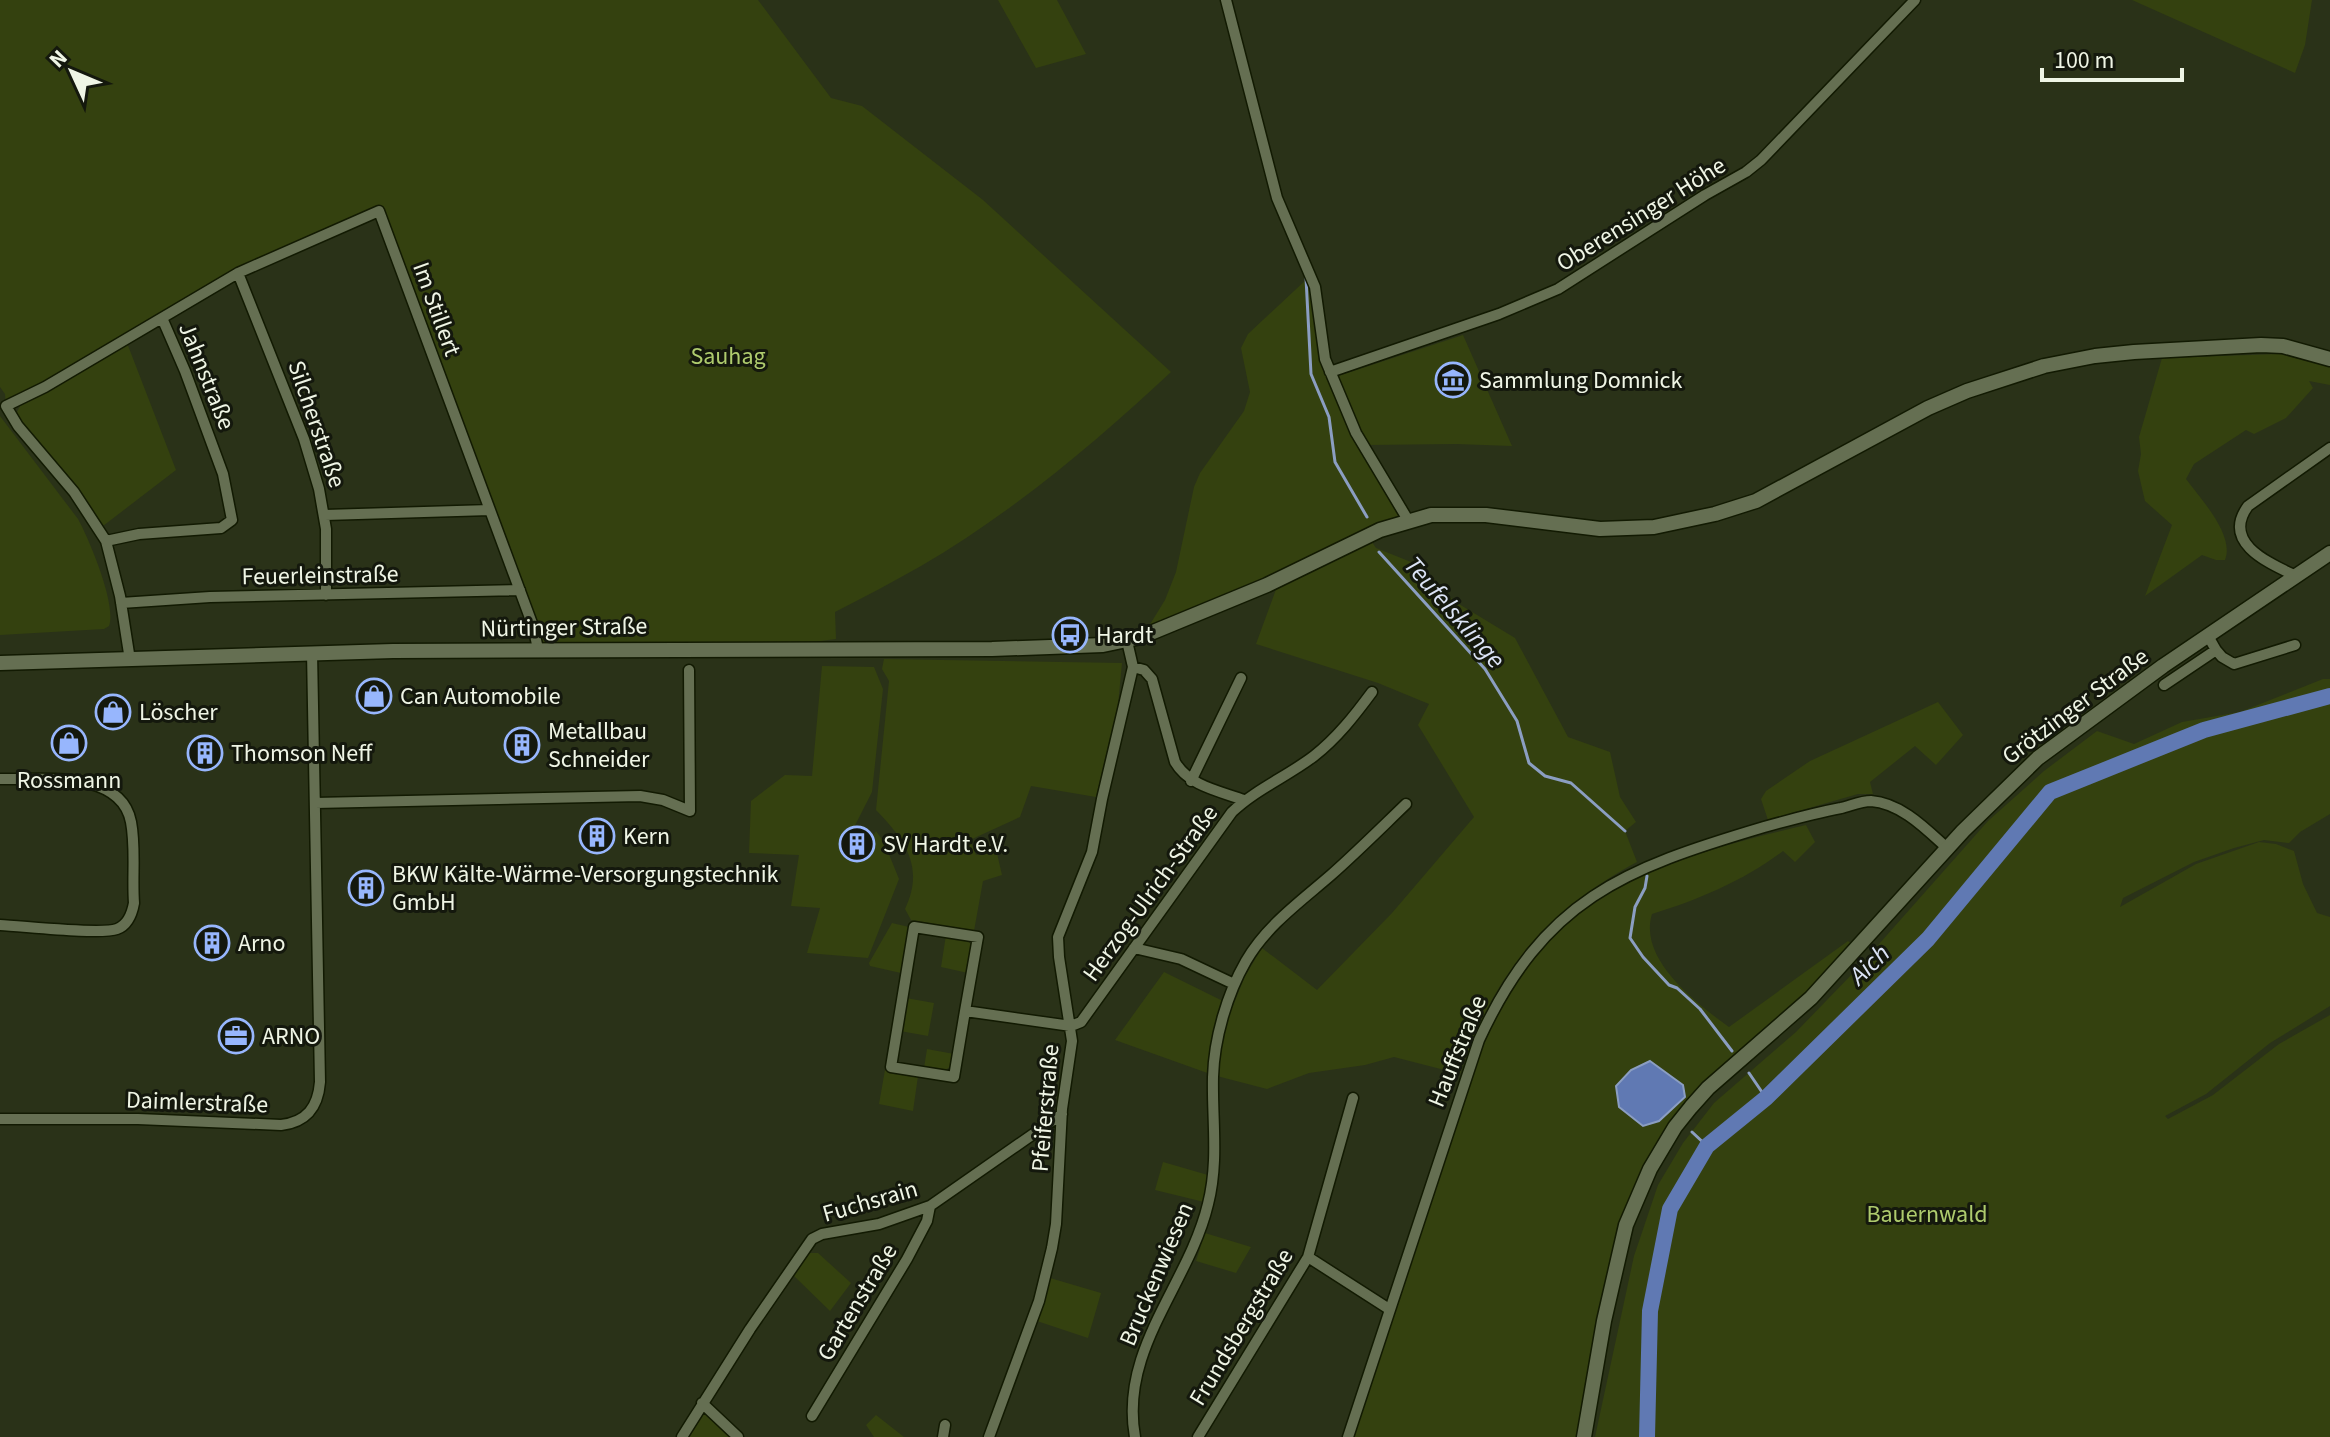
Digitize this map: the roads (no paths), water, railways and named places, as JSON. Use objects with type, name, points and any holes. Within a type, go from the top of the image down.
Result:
[{"type":"main road","name":"Nürtinger Straße","points":[[0,663],[312,652],[1071,648],[1127,641],[1226,602],[1408,520],[1458,513],[1600,529],[1654,527],[1756,501],[1928,408],[1967,391],[2044,366],[2134,352],[2261,345],[2283,346],[2330,359]]},
{"type":"main road","name":"Grötzinger Straße","points":[[1584,1437],[1615,1264],[1626,1225],[1650,1169],[1675,1127],[1708,1088],[1811,998],[1947,848],[2038,758],[2099,711],[2330,553]]},
{"type":"street","points":[[1226,0],[1277,198],[1315,287],[1321,343],[1330,372],[1356,433],[1408,520]]},
{"type":"street","name":"Oberensinger Höhe","points":[[1330,372],[1499,314],[1558,289],[1746,172],[1915,0]]},
{"type":"street","name":"Im Stillert","points":[[162,318],[238,273],[379,211],[520,590],[538,649]]},
{"type":"street","name":"Silcherstraße","points":[[238,273],[304,439],[325,515],[326,595]]},
{"type":"street","name":"Jahnstraße","points":[[106,541],[169,531],[221,528],[232,520],[223,474],[162,318],[45,387],[6,406],[18,426],[74,492],[106,541],[121,603],[130,660]]},
{"type":"street","points":[[2296,576],[2256,555],[2242,535],[2241,520],[2248,506],[2330,448]]},
{"type":"street","points":[[325,515],[490,510]]},
{"type":"street","name":"Feuerleinstraße","points":[[121,603],[210,597],[520,590]]},
{"type":"street","points":[[2208,636],[2222,657],[2234,664],[2295,645]]},
{"type":"street","name":"Pfeiferstraße","points":[[989,1437],[1048,1269],[1056,1224],[1062,1114],[1072,1041],[1058,937],[1092,852],[1133,667],[1127,641]]},
{"type":"street","points":[[2164,685],[2216,650]]},
{"type":"street","name":"Daimlerstraße","points":[[0,1119],[138,1119],[281,1125],[298,1121],[317,1102],[320,1082],[312,652]]},
{"type":"street","points":[[1133,667],[1144,670],[1152,679],[1175,762],[1182,773],[1191,781],[1244,800]]},
{"type":"street","points":[[315,803],[640,796],[663,800],[690,811],[689,670]]},
{"type":"street","points":[[1191,781],[1241,678]]},
{"type":"street","name":"Herzog-Ulrich-Straße","points":[[1071,1026],[1081,1022],[1206,846],[1244,800],[1314,756],[1333,739],[1372,692]]},
{"type":"street","points":[[0,779],[91,783],[111,791],[125,807],[132,826],[134,903],[132,913],[123,926],[106,931],[0,925]]},
{"type":"street","name":"Hauffstraße","points":[[1348,1437],[1466,1076],[1491,1013],[1537,945],[1582,902],[1612,883],[1691,849],[1810,814],[1869,801],[1897,808],[1947,848]]},
{"type":"street","name":"Bruckenwiesen","points":[[1135,1437],[1135,1391],[1144,1349],[1152,1327],[1193,1249],[1209,1203],[1215,1161],[1213,1075],[1224,1015],[1234,984],[1268,930],[1406,804]]},
{"type":"street","points":[[914,927],[978,937],[965,1011],[954,1077],[891,1067],[914,927]]},
{"type":"street","points":[[1134,948],[1181,959],[1234,984]]},
{"type":"street","points":[[965,1011],[1071,1026]]},
{"type":"street","name":"Frundsbergstraße","points":[[1198,1437],[1308,1257],[1353,1098]]},
{"type":"street","name":"Fuchsrain","points":[[682,1437],[812,1239],[822,1234],[879,1224],[930,1206],[1062,1114]]},
{"type":"street","name":"Gartenstraße","points":[[812,1416],[907,1259],[927,1221],[930,1206]]},
{"type":"street","points":[[1308,1257],[1389,1309]]},
{"type":"street","points":[[702,1403],[738,1437]]},
{"type":"street","points":[[943,1437],[945,1425]]},
{"type":"water","points":[[1650,1061],[1683,1085],[1685,1097],[1659,1121],[1643,1126],[1619,1107],[1616,1086],[1631,1070]]},
{"type":"waterway","name":"Teufelsklinge","points":[[1306,278],[1311,374],[1329,417],[1335,462],[1367,517]]},
{"type":"waterway","name":"Teufelsklinge","points":[[1379,552],[1485,669],[1517,721],[1529,763],[1545,776],[1571,783],[1625,831]]},
{"type":"waterway","name":"Aich","points":[[1647,1437],[1650,1311],[1670,1209],[1707,1146],[1766,1098],[1928,939],[2050,792],[2204,730],[2330,696]]},
{"type":"waterway","name":"Teufelsklinge","points":[[1647,876],[1645,888],[1635,907],[1630,938],[1669,985],[1677,988],[1700,1009],[1732,1051]]},
{"type":"waterway","name":"Teufelsklinge","points":[[1749,1073],[1766,1098]]},
{"type":"waterway","points":[[1692,1132],[1707,1146]]},
{"type":"place","name":"Sammlung Domnick","points":[[1453,380]]},
{"type":"place","name":"Hardt","points":[[1070,635]]},
{"type":"place","name":"Can Automobile","points":[[374,696]]},
{"type":"place","name":"Löscher","points":[[113,712]]},
{"type":"place","name":"Rossmann","points":[[69,743]]},
{"type":"place","name":"Metallbau Schneider","points":[[522,745]]},
{"type":"place","name":"Thomson Neff","points":[[205,753]]},
{"type":"place","name":"Kern","points":[[597,836]]},
{"type":"place","name":"SV Hardt e.V.","points":[[857,844]]},
{"type":"place","name":"BKW Kälte-Wärme-Versorgungstechnik GmbH","points":[[366,888]]},
{"type":"place","name":"Arno","points":[[212,943]]},
{"type":"place","name":"ARNO","points":[[236,1036]]},
{"type":"park label","name":"Sauhag","points":[[728,356]]},
{"type":"park label","name":"Bauernwald","points":[[1927,1214]]}]
